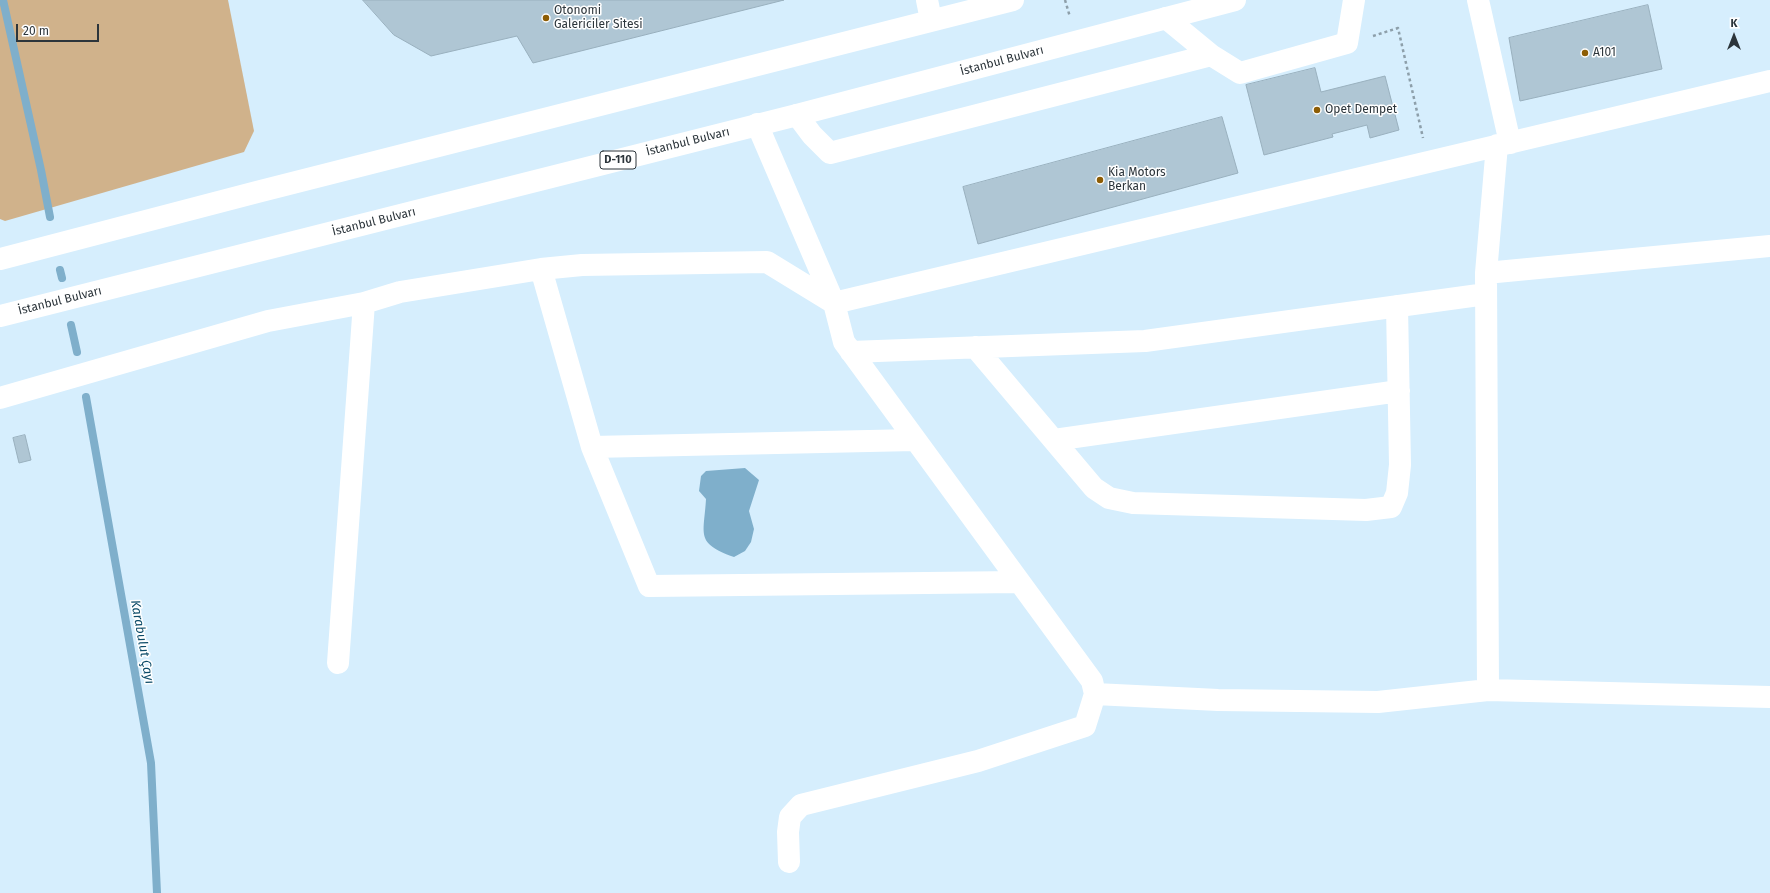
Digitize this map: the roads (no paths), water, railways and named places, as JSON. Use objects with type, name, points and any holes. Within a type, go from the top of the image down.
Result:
[{"type":"main road","points":[[0,259],[929,10],[1013,0]]},
{"type":"main road","name":"İstanbul Bulvarı","points":[[0,316],[797,115],[1235,0]]},
{"type":"main road","points":[[1166,18],[1211,55],[1240,72],[1347,43],[1354,0]]},
{"type":"main road","points":[[1478,0],[1504,144],[1486,283],[1488,690]]},
{"type":"main road","points":[[797,115],[812,135],[830,153],[1211,55]]},
{"type":"main road","points":[[0,398],[268,321],[364,304],[400,292],[541,269],[582,264],[767,262],[834,303],[1770,81]]},
{"type":"main road","points":[[757,124],[834,303],[844,342],[1092,681],[1095,694],[1085,726],[978,761],[801,805],[790,817],[788,832],[789,862]]},
{"type":"main road","points":[[851,352],[1145,341],[1397,306],[1486,283],[1770,246]]},
{"type":"main road","points":[[541,269],[592,447],[649,586],[1019,582]]},
{"type":"main road","points":[[338,663],[364,304]]},
{"type":"main road","points":[[976,348],[1094,488],[1110,498],[1133,503],[1366,510],[1391,507],[1397,493],[1400,465],[1397,306]]},
{"type":"main road","points":[[1054,440],[1399,391]]},
{"type":"main road","points":[[592,447],[915,440]]},
{"type":"main road","points":[[1095,694],[1218,700],[1378,702],[1488,690],[1770,697]]},
{"type":"water","points":[[745,468],[759,480],[749,511],[754,529],[751,542],[745,551],[734,557],[713,547],[707,542],[704,529],[706,499],[699,491],[701,476],[706,471]]},
{"type":"waterway","points":[[3,0],[50,217]]},
{"type":"waterway","name":"Karabulut Çayı","points":[[60,270],[62,278]]},
{"type":"waterway","name":"Karabulut Çayı","points":[[71,325],[77,352]]},
{"type":"waterway","name":"Karabulut Çayı","points":[[86,397],[151,763],[157,893]]},
{"type":"place","name":"Otonomi Galericiler Sitesi","points":[[546,18]]},
{"type":"place","name":"A101","points":[[1585,53]]},
{"type":"place","name":"Opet Dempet","points":[[1317,110]]},
{"type":"place","name":"Kia Motors Berkan","points":[[1100,180]]}]
